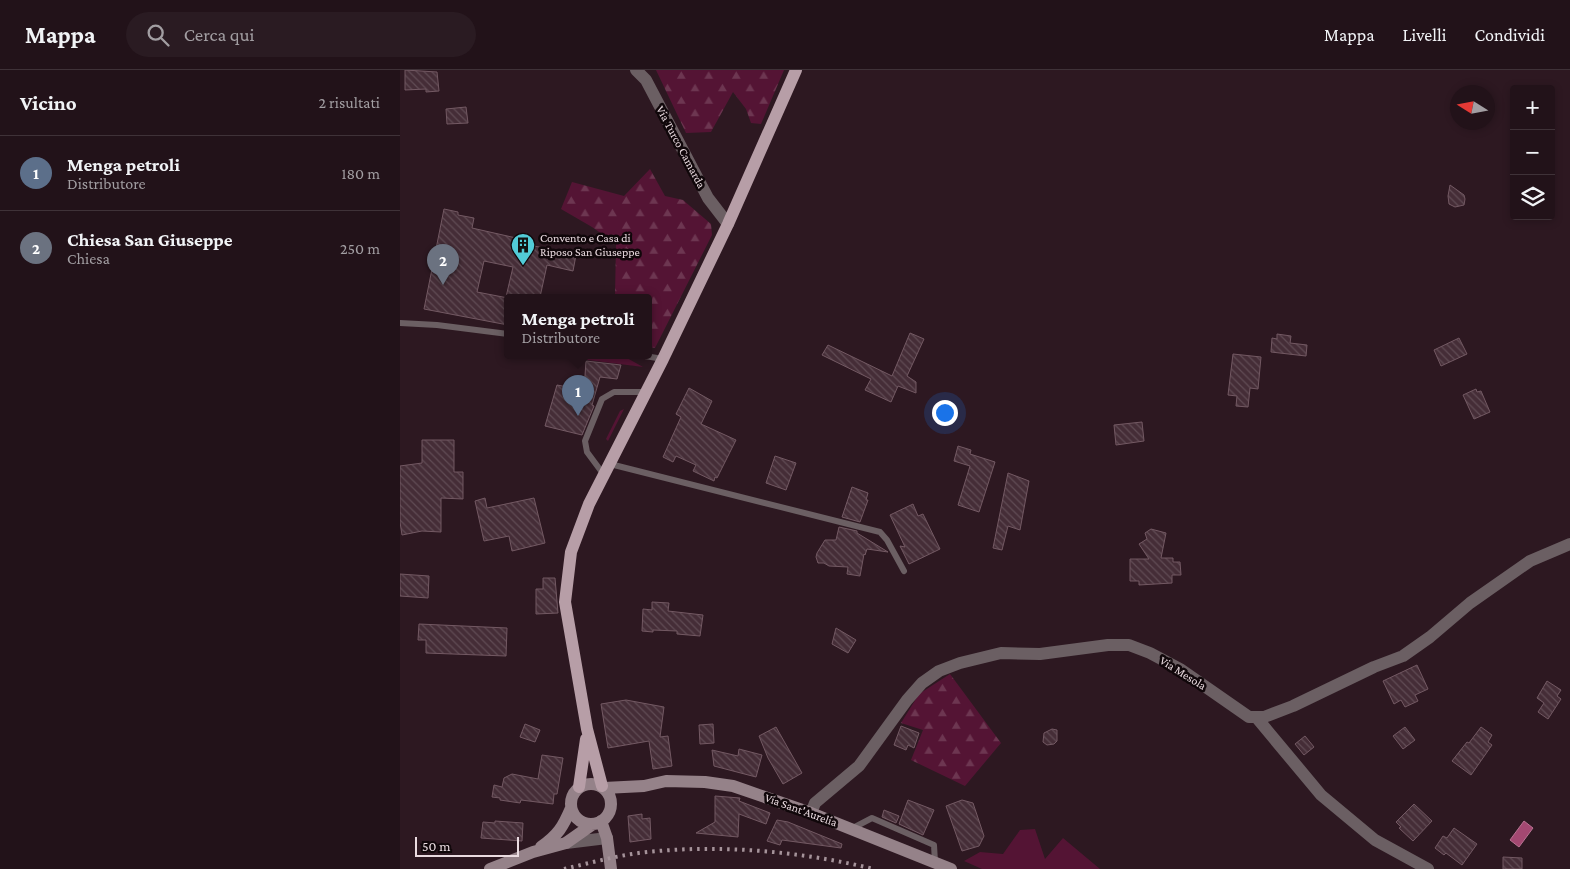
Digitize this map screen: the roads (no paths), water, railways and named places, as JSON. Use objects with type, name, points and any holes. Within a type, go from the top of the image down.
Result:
[{"type":"main road","points":[[490,869],[533,852],[566,843],[608,815],[611,800],[603,787],[587,729],[565,602],[571,552],[589,504],[663,359],[728,224],[796,70]]},
{"type":"main road","points":[[580,787],[587,729]]},
{"type":"main road","name":"Via Sant'Aurelia","points":[[644,786],[666,782],[705,782],[733,786],[811,813],[951,869]]},
{"type":"main road","points":[[533,852],[552,839],[561,829],[571,808],[572,796],[580,787],[593,784],[603,787],[644,786]]},
{"type":"main road","points":[[611,806],[624,796],[644,786]]},
{"type":"main road","points":[[571,808],[573,813],[583,823],[597,823]]},
{"type":"main road","points":[[597,823],[607,838],[611,869]]},
{"type":"street","name":"Via Turco Camarda","points":[[636,70],[646,80],[708,198],[728,224]]},
{"type":"street","points":[[1256,717],[1264,717],[1293,706],[1374,667],[1403,656],[1430,637],[1470,603],[1530,561],[1570,544]]},
{"type":"street","name":"Via Mesola","points":[[811,813],[815,803],[859,766],[907,700],[922,683],[939,671],[960,663],[1001,653],[1040,654],[1108,644],[1129,645],[1150,653],[1180,669],[1249,717],[1256,717]]},
{"type":"street","points":[[1256,717],[1321,795],[1375,840],[1428,869]]},
{"type":"street","points":[[566,843],[607,838]]},
{"type":"lane","points":[[400,323],[437,325],[504,333]]},
{"type":"lane","points":[[652,357],[663,359]]},
{"type":"lane","points":[[646,392],[614,392],[602,400],[585,441],[586,452],[607,469],[880,532],[888,540],[904,571]]},
{"type":"lane","points":[[851,829],[872,818],[934,845],[935,862]]},
{"type":"railway","points":[[564,869],[634,854],[685,849],[766,851],[820,858],[874,869]]},
{"type":"place","name":"Convento e Casa di Riposo San Giuseppe","points":[[523,266]]},
{"type":"place","name":"Chiesa San Giuseppe","points":[[443,285]]},
{"type":"place","name":"Menga petroli","points":[[578,416]]}]
